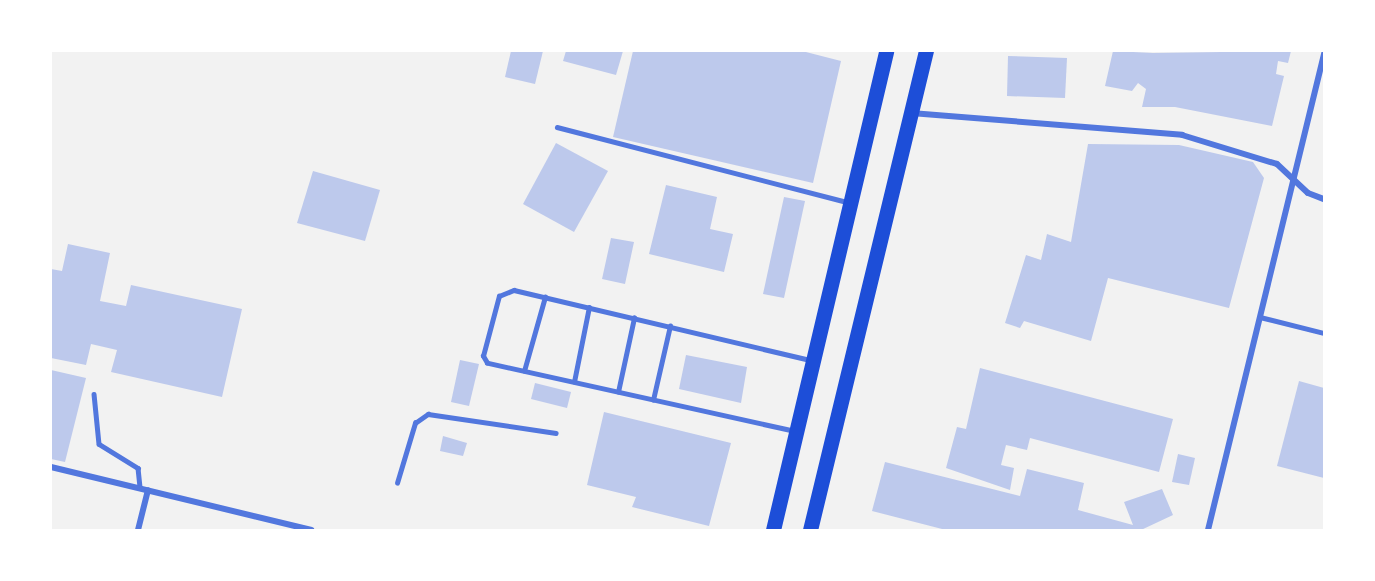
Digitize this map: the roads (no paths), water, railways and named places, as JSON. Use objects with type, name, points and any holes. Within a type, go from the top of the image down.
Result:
[{"type":"highway","points":[[773,530],[886,51]]},
{"type":"highway","points":[[810,530],[926,51]]},
{"type":"street","points":[[1208,530],[1324,53]]},
{"type":"street","points":[[911,113],[1182,135],[1253,153],[1277,164],[1308,194],[1324,199]]},
{"type":"street","points":[[51,467],[311,530]]},
{"type":"street","points":[[138,530],[148,490]]},
{"type":"lane","points":[[557,127],[850,202]]},
{"type":"lane","points":[[796,432],[484,360],[499,296],[514,290],[813,361]]},
{"type":"lane","points":[[524,371],[545,297]]},
{"type":"lane","points":[[574,382],[589,308]]},
{"type":"lane","points":[[1260,316],[1324,333]]},
{"type":"lane","points":[[618,392],[634,318]]},
{"type":"lane","points":[[653,400],[670,326]]},
{"type":"lane","points":[[94,394],[99,444],[138,468],[140,488]]},
{"type":"lane","points":[[397,483],[415,423],[428,414],[555,434]]}]
